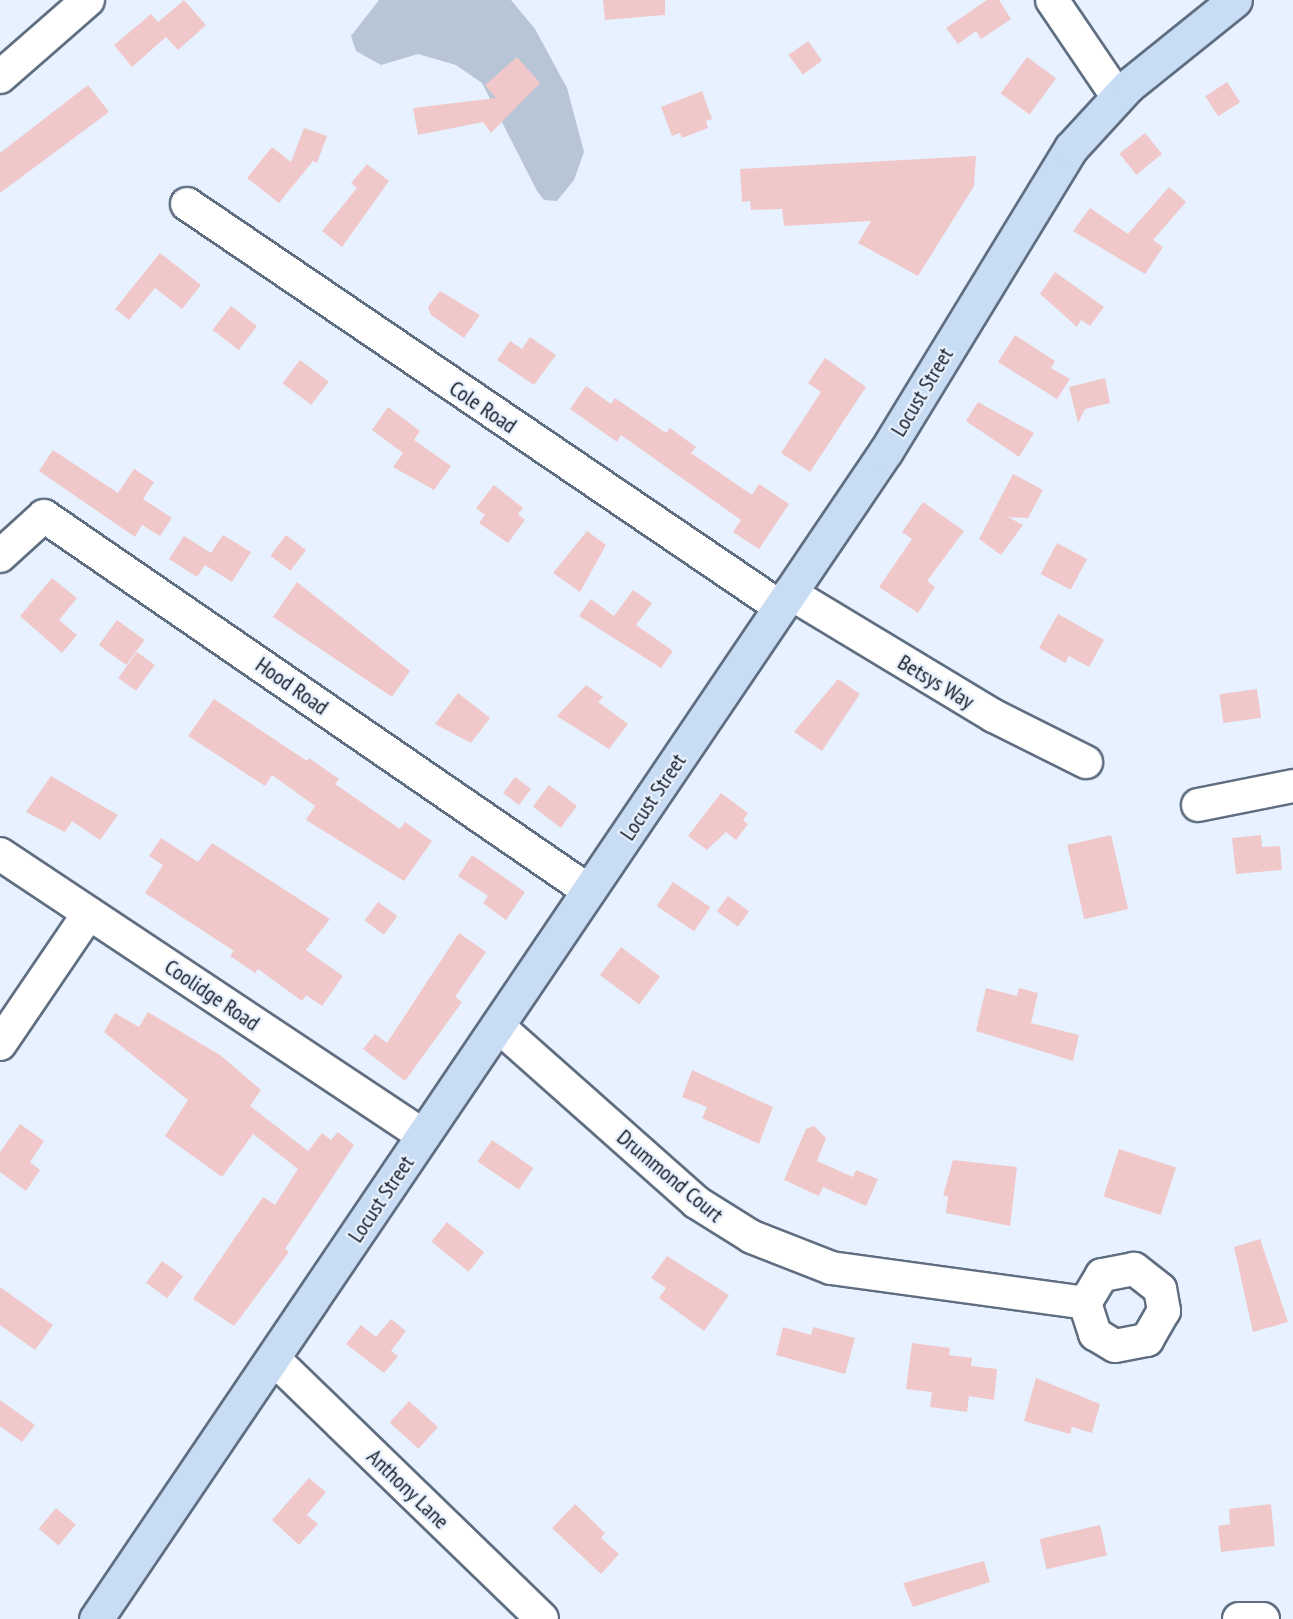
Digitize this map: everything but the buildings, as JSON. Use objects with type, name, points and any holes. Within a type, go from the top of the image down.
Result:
[{"type":"main road","name":"Locust Street","points":[[96,1619],[886,451],[1071,148],[1117,96],[1235,0]]},
{"type":"street","points":[[0,77],[88,0]]},
{"type":"street","points":[[1052,0],[1117,96]]},
{"type":"street","name":"Cole Road","points":[[187,204],[785,600]]},
{"type":"street","name":"Hood Road","points":[[0,556],[44,516],[589,891]]},
{"type":"street","name":"Betsys Way","points":[[785,600],[994,716],[1086,762]]},
{"type":"street","points":[[1198,805],[1293,786]]},
{"type":"street","name":"Coolidge Road","points":[[0,854],[424,1136]]},
{"type":"street","points":[[0,1044],[89,913]]},
{"type":"street","name":"Drummond Court","points":[[498,1026],[676,1185],[752,1238],[831,1268],[1085,1303]]},
{"type":"street","name":"Anthony Lane","points":[[274,1359],[542,1619]]},
{"type":"street","points":[[1239,1619],[1263,1619]]},
{"type":"shaded area","points":[[379,0],[511,0],[535,29],[567,88],[584,152],[574,180],[557,201],[544,200],[537,191],[482,83],[456,65],[418,54],[381,65],[356,51],[351,36]]}]
